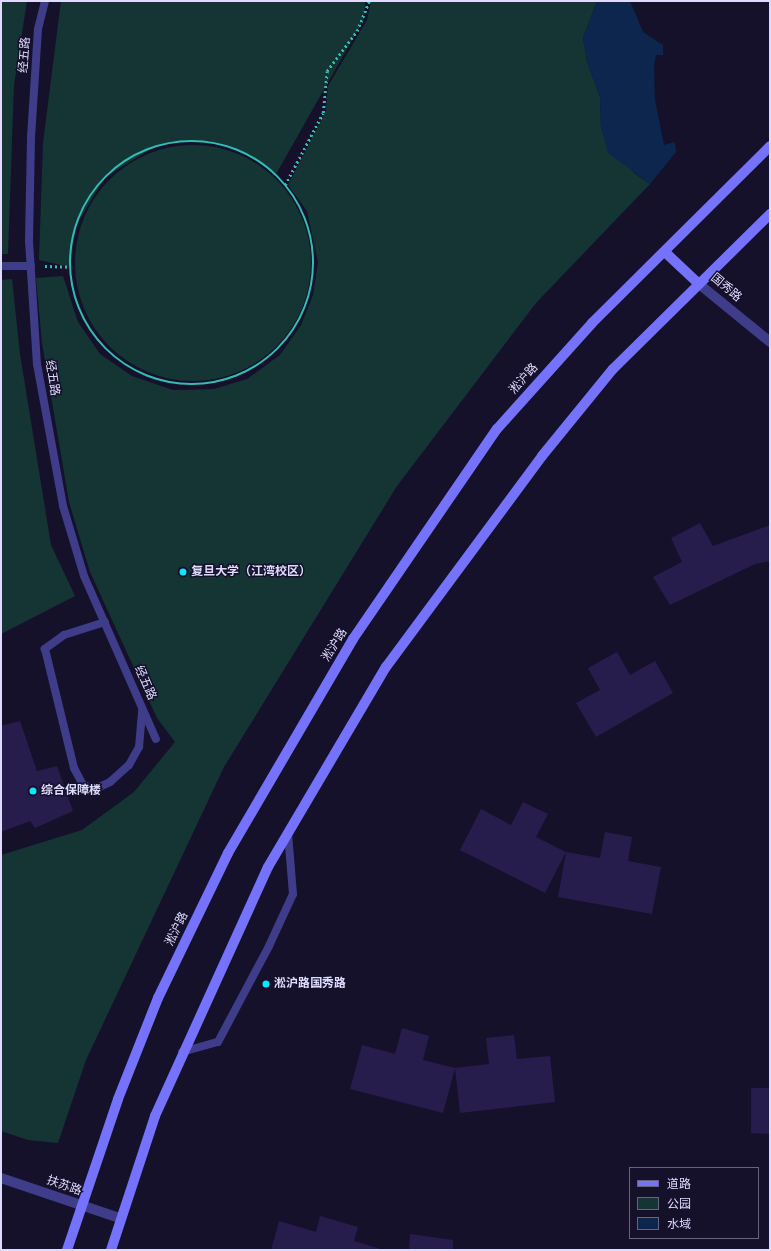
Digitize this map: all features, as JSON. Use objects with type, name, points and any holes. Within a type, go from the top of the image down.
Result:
[{"type":"main road","name":"淞沪路","points":[[67,1250],[81,1205],[158,998],[228,853],[353,639],[497,429],[592,323],[666,253],[770,146]]},
{"type":"main road","points":[[111,1250],[120,1218],[155,1116],[182,1052],[288,832],[386,667],[542,456],[613,369],[770,214]]},
{"type":"main road","name":"国秀路","points":[[666,253],[699,284]]},
{"type":"street","name":"国秀路","points":[[699,284],[770,342]]},
{"type":"street","name":"扶苏路","points":[[1,1178],[120,1218]]},
{"type":"lane","name":"经五路","points":[[45,1],[38,29],[31,137],[31,266],[37,364],[63,506],[84,576],[156,739]]},
{"type":"lane","points":[[1,266],[31,266]]},
{"type":"lane","points":[[105,622],[64,635],[45,649],[74,768],[83,785],[95,789],[129,765],[140,747],[142,708]]},
{"type":"lane","points":[[182,1052],[218,1042],[269,946],[293,894],[288,832]]},
{"type":"path","points":[[285,185],[323,113],[327,71],[357,31],[369,1]]},
{"type":"path","points":[[175,141],[229,145],[249,154],[285,185],[305,215],[312,237],[314,262],[311,294],[300,323],[285,344],[246,373],[207,383],[184,385],[157,379],[129,366],[96,340],[82,318],[73,290],[70,267],[76,226],[90,198],[105,178],[122,163],[156,146],[175,141]]},
{"type":"path","points":[[31,266],[70,267]]},
{"type":"green space","points":[[1,1],[27,1],[14,85],[8,254],[1,254]]},
{"type":"green space","points":[[61,1],[365,1],[364,19],[276,174],[249,154],[209,141],[175,141],[156,146],[105,177],[76,226],[70,267],[39,260],[43,143]]},
{"type":"green space","points":[[371,1],[597,1],[583,38],[587,62],[600,97],[601,128],[634,173],[650,184],[536,303],[397,486],[224,767],[86,1060],[58,1143],[28,1140],[1,1131],[1,855],[82,830],[134,792],[175,742],[157,718],[90,572],[69,502],[42,343],[36,278],[63,276],[78,322],[100,354],[132,376],[173,390],[214,389],[247,379],[280,355],[301,325],[313,295],[318,262],[307,211],[288,185],[326,111],[328,86],[367,20]]},
{"type":"green space","points":[[193,145],[227,150],[238,154],[268,172],[284,188],[297,208],[306,229],[311,263],[306,297],[302,308],[284,338],[268,354],[248,367],[227,376],[193,381],[159,376],[148,372],[118,354],[102,338],[89,318],[80,297],[75,263],[80,229],[84,218],[102,188],[118,172],[138,159],[159,150]]},
{"type":"green space","points":[[12,279],[20,354],[51,545],[75,596],[1,634],[1,280]]},
{"type":"water","points":[[597,1],[630,1],[643,32],[663,45],[663,55],[656,55],[654,65],[655,100],[664,145],[675,142],[676,152],[650,184],[608,153],[601,128],[600,97],[587,62],[583,38]]},
{"type":"building","points":[[700,523],[713,546],[770,525],[770,561],[755,564],[670,605],[653,577],[682,562],[671,538]]},
{"type":"building","points":[[617,652],[630,675],[655,661],[673,693],[596,737],[576,703],[600,690],[588,668]]},
{"type":"building","name":"综合保障楼","points":[[20,721],[37,771],[57,766],[73,811],[35,828],[30,821],[1,832],[1,726]]},
{"type":"building","points":[[523,802],[548,814],[536,837],[566,852],[545,893],[460,850],[481,809],[511,825]]},
{"type":"building","points":[[605,832],[632,837],[628,861],[661,867],[652,914],[558,897],[566,852],[600,858]]},
{"type":"building","points":[[402,1028],[429,1036],[423,1060],[455,1068],[443,1113],[350,1089],[362,1045],[395,1054]]},
{"type":"building","points":[[514,1035],[517,1059],[550,1056],[555,1102],[460,1113],[455,1068],[489,1064],[486,1038]]},
{"type":"building","points":[[751,1088],[770,1088],[770,1134],[751,1133]]},
{"type":"building","points":[[320,1216],[358,1227],[354,1241],[384,1250],[271,1250],[279,1221],[316,1232]]},
{"type":"building","points":[[410,1234],[453,1240],[453,1250],[409,1250]]},
{"type":"place","name":"复旦大学（江湾校区）","points":[[183,572]]},
{"type":"place","name":"综合保障楼","points":[[33,791]]},
{"type":"place","name":"淞沪路国秀路","points":[[266,984]]}]
